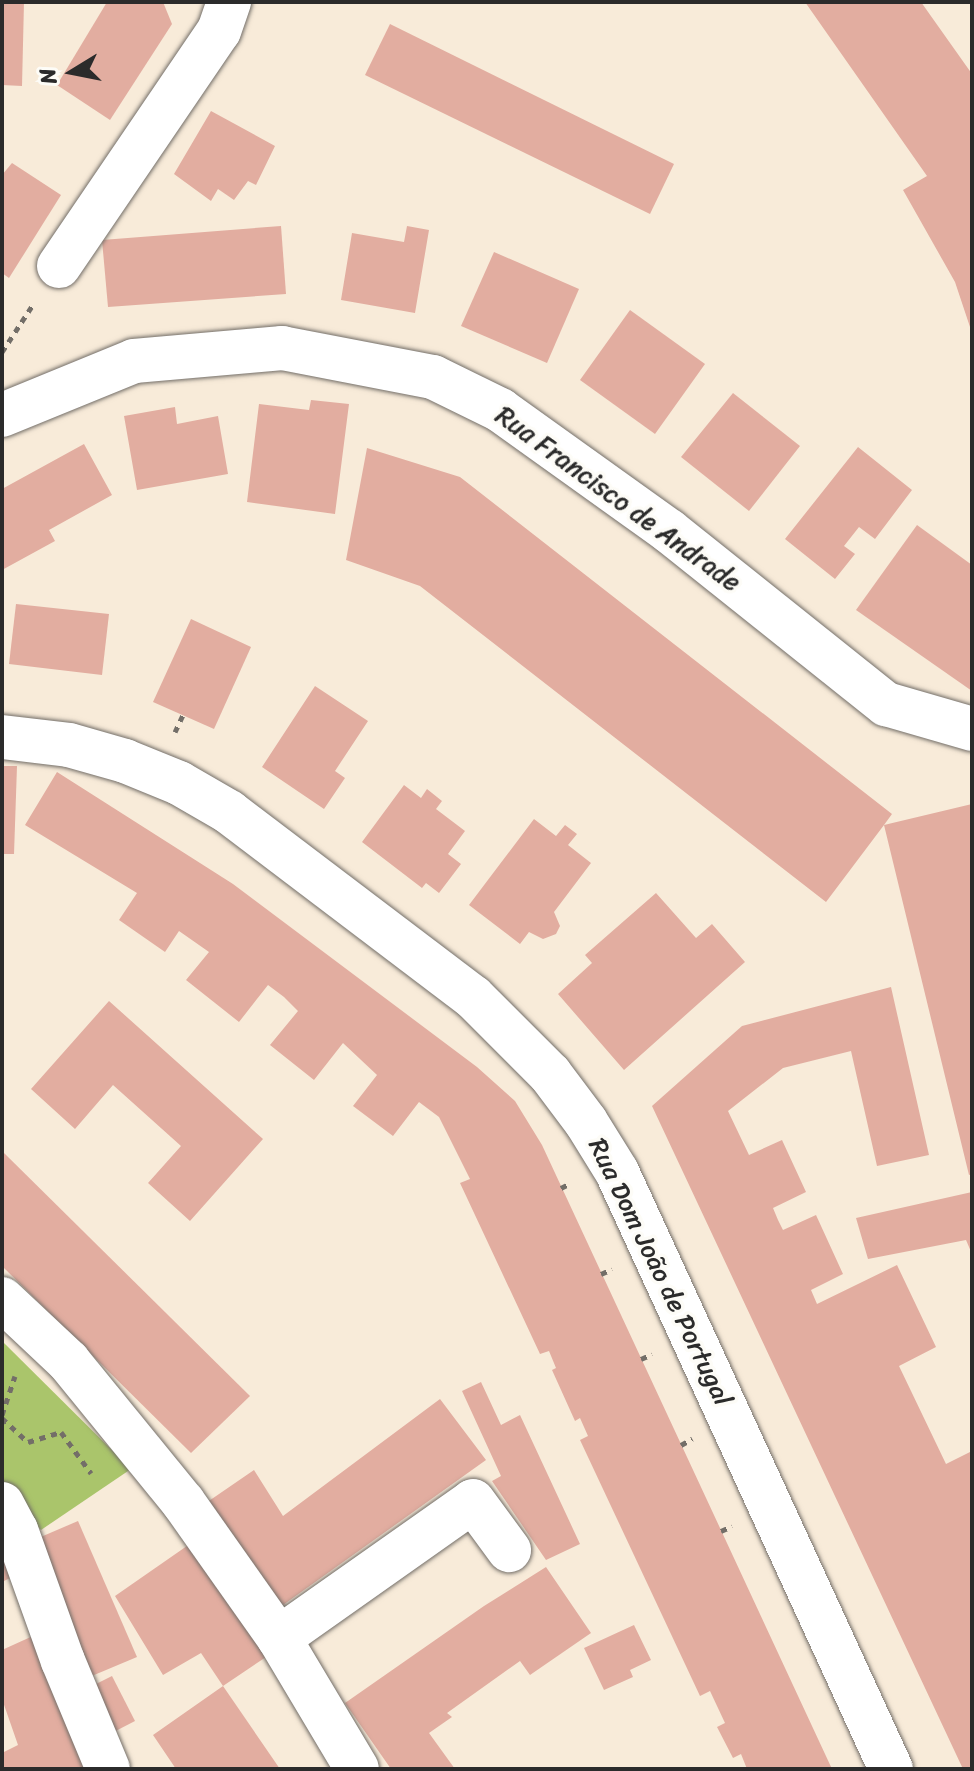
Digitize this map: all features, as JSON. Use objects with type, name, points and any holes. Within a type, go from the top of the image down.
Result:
[{"type":"street","points":[[59,266],[219,31],[229,2]]},
{"type":"street","name":"Rua Francisco de Andrade","points":[[2,415],[134,361],[238,351],[282,348],[433,377],[500,410],[669,531],[886,704],[972,729]]},
{"type":"street","name":"Rua Dom João de Portugal","points":[[2,737],[69,745],[125,761],[179,783],[229,812],[473,997],[550,1074],[586,1122],[617,1172],[891,1769]]},
{"type":"street","points":[[2,1299],[68,1361],[183,1502],[279,1638],[357,1769]]},
{"type":"street","points":[[279,1638],[473,1501],[509,1550]]},
{"type":"street","points":[[2,1504],[16,1530],[63,1661],[108,1769]]},
{"type":"path","points":[[2,352],[59,266]]},
{"type":"path","points":[[16,1374],[2,1416],[28,1442],[61,1432],[91,1473]]},
{"type":"green space","points":[[2,1341],[131,1469],[41,1530],[2,1490]]},
{"type":"building","points":[[2,2],[24,2],[22,86],[2,85]]},
{"type":"building","points":[[107,2],[163,2],[172,24],[110,120],[57,85]]},
{"type":"building","points":[[805,2],[921,2],[972,74],[972,333],[955,282],[903,190],[927,176]]},
{"type":"building","points":[[390,24],[674,164],[650,214],[365,75]]},
{"type":"building","points":[[211,111],[275,146],[256,185],[248,181],[234,200],[218,189],[211,201],[174,174]]},
{"type":"building","points":[[12,163],[61,195],[9,278],[2,273],[2,175]]},
{"type":"building","points":[[281,226],[286,294],[108,307],[102,240]]},
{"type":"building","points":[[407,226],[429,230],[415,313],[341,300],[352,233],[404,242]]},
{"type":"building","points":[[494,252],[579,289],[547,363],[461,326]]},
{"type":"building","points":[[630,310],[705,364],[655,434],[580,380]]},
{"type":"building","points":[[733,393],[800,446],[749,511],[681,457]]},
{"type":"building","points":[[311,400],[349,404],[335,514],[247,502],[259,404],[309,410]]},
{"type":"building","points":[[175,407],[177,424],[218,416],[228,474],[137,490],[124,416]]},
{"type":"building","points":[[84,444],[112,495],[49,530],[55,541],[2,570],[2,489]]},
{"type":"building","points":[[858,447],[912,490],[875,539],[859,527],[844,546],[855,554],[835,579],[785,539]]},
{"type":"building","points":[[367,448],[460,477],[892,814],[826,902],[420,586],[346,560]]},
{"type":"building","points":[[917,525],[972,565],[972,691],[856,610]]},
{"type":"building","points":[[16,604],[109,614],[102,675],[9,664]]},
{"type":"building","points":[[191,619],[251,647],[214,729],[153,702]]},
{"type":"building","points":[[315,686],[368,721],[335,771],[345,778],[324,809],[262,767]]},
{"type":"building","points":[[2,766],[17,766],[14,854],[2,854]]},
{"type":"building","points":[[57,772],[233,884],[477,1067],[515,1101],[542,1145],[832,1769],[747,1769],[741,1754],[733,1758],[717,1727],[725,1723],[710,1691],[700,1696],[580,1440],[588,1436],[580,1418],[575,1421],[552,1370],[556,1368],[549,1351],[540,1354],[460,1183],[470,1179],[439,1117],[419,1102],[393,1136],[353,1106],[377,1075],[343,1043],[314,1080],[270,1045],[298,1011],[284,997],[268,985],[239,1022],[186,980],[209,952],[179,931],[165,952],[119,920],[137,893],[25,825]]},
{"type":"building","points":[[404,785],[421,798],[427,789],[442,801],[436,809],[465,831],[448,854],[461,864],[439,893],[426,883],[422,888],[362,842]]},
{"type":"building","points":[[972,804],[972,1174],[969,1175],[884,825]]},
{"type":"building","points":[[534,819],[556,836],[565,825],[577,834],[568,845],[591,863],[554,912],[560,926],[556,934],[543,939],[529,932],[520,944],[469,905]]},
{"type":"building","points":[[656,893],[696,938],[712,924],[745,962],[624,1070],[558,994],[592,963],[585,955]]},
{"type":"building","points":[[891,987],[929,1155],[877,1166],[851,1051],[783,1068],[728,1111],[749,1155],[782,1140],[806,1192],[773,1208],[783,1230],[816,1215],[843,1274],[811,1290],[817,1304],[897,1265],[936,1347],[899,1366],[946,1464],[972,1451],[972,1769],[963,1769],[652,1106],[742,1026]]},
{"type":"building","points":[[109,1001],[263,1139],[190,1221],[148,1183],[181,1146],[113,1085],[75,1129],[31,1089]]},
{"type":"building","points":[[2,1151],[250,1396],[191,1453],[2,1266]]},
{"type":"building","points":[[972,1192],[972,1254],[966,1240],[868,1259],[856,1218]]},
{"type":"building","points":[[481,1382],[501,1425],[520,1415],[580,1544],[546,1560],[492,1481],[501,1476],[462,1391]]},
{"type":"building","points":[[440,1399],[486,1460],[276,1610],[203,1505],[254,1470],[283,1516]]},
{"type":"building","points":[[78,1521],[137,1657],[87,1678],[29,1542]]},
{"type":"building","points":[[197,1539],[272,1653],[223,1686],[201,1653],[163,1675],[115,1596]]},
{"type":"building","points":[[2,1550],[14,1576],[2,1582]]},
{"type":"building","points":[[546,1567],[591,1633],[530,1675],[520,1661],[447,1713],[452,1717],[429,1733],[455,1769],[391,1769],[345,1703],[484,1606]]},
{"type":"building","points":[[634,1625],[651,1660],[630,1670],[633,1677],[604,1690],[584,1648]]},
{"type":"building","points":[[35,1635],[91,1769],[2,1769],[2,1753],[18,1745],[2,1699],[2,1650]]},
{"type":"building","points":[[112,1676],[135,1721],[104,1737],[82,1691]]},
{"type":"building","points":[[223,1686],[280,1769],[176,1769],[153,1735]]}]
